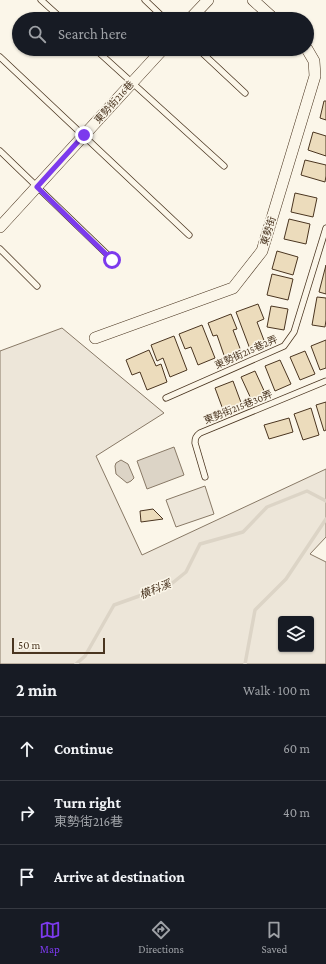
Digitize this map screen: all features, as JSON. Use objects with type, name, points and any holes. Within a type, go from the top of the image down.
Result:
[{"type":"street","points":[[197,12],[208,0]]},
{"type":"street","points":[[253,0],[266,12]]},
{"type":"street","name":"東勢街216巷","points":[[0,227],[156,56]]},
{"type":"street","name":"東勢街","points":[[95,338],[233,288],[262,251],[315,76],[314,61],[311,56]]},
{"type":"lane","points":[[41,0],[54,12]]},
{"type":"lane","points":[[145,0],[158,12]]},
{"type":"lane","points":[[104,56],[224,166]]},
{"type":"lane","points":[[205,56],[245,93]]},
{"type":"lane","points":[[0,57],[189,235]]},
{"type":"lane","points":[[0,151],[112,260]]},
{"type":"lane","name":"東勢街215巷2弄","points":[[166,398],[284,346],[294,332],[326,228]]},
{"type":"lane","points":[[0,249],[37,286]]},
{"type":"lane","name":"東勢街215巷30弄","points":[[205,477],[195,443],[197,435],[326,380]]},
{"type":"shaded area","points":[[62,328],[164,413],[96,456],[142,555],[326,469],[326,537],[310,554],[326,562],[326,664],[0,664],[0,351]]},
{"type":"shaded area","points":[[174,447],[184,475],[147,489],[137,461]]},
{"type":"shaded area","points":[[121,460],[128,464],[134,478],[127,483],[116,474],[116,463]]},
{"type":"shaded area","points":[[205,486],[214,514],[176,527],[166,500]]},
{"type":"building","points":[[324,101],[326,101],[326,120],[320,118]]},
{"type":"building","points":[[313,132],[326,136],[326,156],[308,150]]},
{"type":"building","points":[[305,160],[326,165],[325,182],[301,175]]},
{"type":"building","points":[[295,193],[317,198],[313,217],[291,212]]},
{"type":"building","points":[[289,219],[310,224],[306,244],[284,239]]},
{"type":"building","points":[[277,251],[298,257],[293,275],[272,269]]},
{"type":"building","points":[[326,265],[326,294],[319,292]]},
{"type":"building","points":[[272,274],[293,279],[288,300],[267,295]]},
{"type":"building","points":[[317,297],[326,298],[325,327],[312,325]]},
{"type":"building","points":[[258,304],[264,319],[257,322],[265,343],[250,349],[236,312]]},
{"type":"building","points":[[271,306],[288,309],[284,330],[267,327]]},
{"type":"building","points":[[231,314],[237,329],[233,330],[241,351],[225,358],[217,335],[213,336],[208,323]]},
{"type":"building","points":[[202,325],[215,358],[198,365],[191,347],[185,349],[179,334]]},
{"type":"building","points":[[174,336],[187,370],[170,377],[163,358],[157,361],[151,345]]},
{"type":"building","points":[[326,340],[326,368],[320,370],[311,346]]},
{"type":"building","points":[[149,350],[156,366],[161,364],[167,382],[147,390],[140,372],[132,375],[126,360]]},
{"type":"building","points":[[305,351],[315,374],[300,380],[290,357]]},
{"type":"building","points":[[280,360],[291,384],[275,391],[265,366]]},
{"type":"building","points":[[255,371],[266,395],[252,401],[241,377]]},
{"type":"building","points":[[233,381],[243,408],[225,415],[215,388]]},
{"type":"building","points":[[326,402],[326,430],[324,431],[316,405]]},
{"type":"building","points":[[311,408],[319,435],[303,440],[294,414]]},
{"type":"building","points":[[289,418],[293,432],[269,439],[264,425]]},
{"type":"building","points":[[153,509],[163,519],[141,522],[140,511]]},
{"type":"waterway","name":"橫科溪","points":[[76,664],[85,656],[114,605],[170,585],[186,572],[200,544],[243,532],[267,507],[307,491],[326,501]]},
{"type":"waterway","points":[[245,664],[255,610],[286,579],[326,519]]},
{"type":"route","points":[[84,135],[37,187],[112,260]]}]
